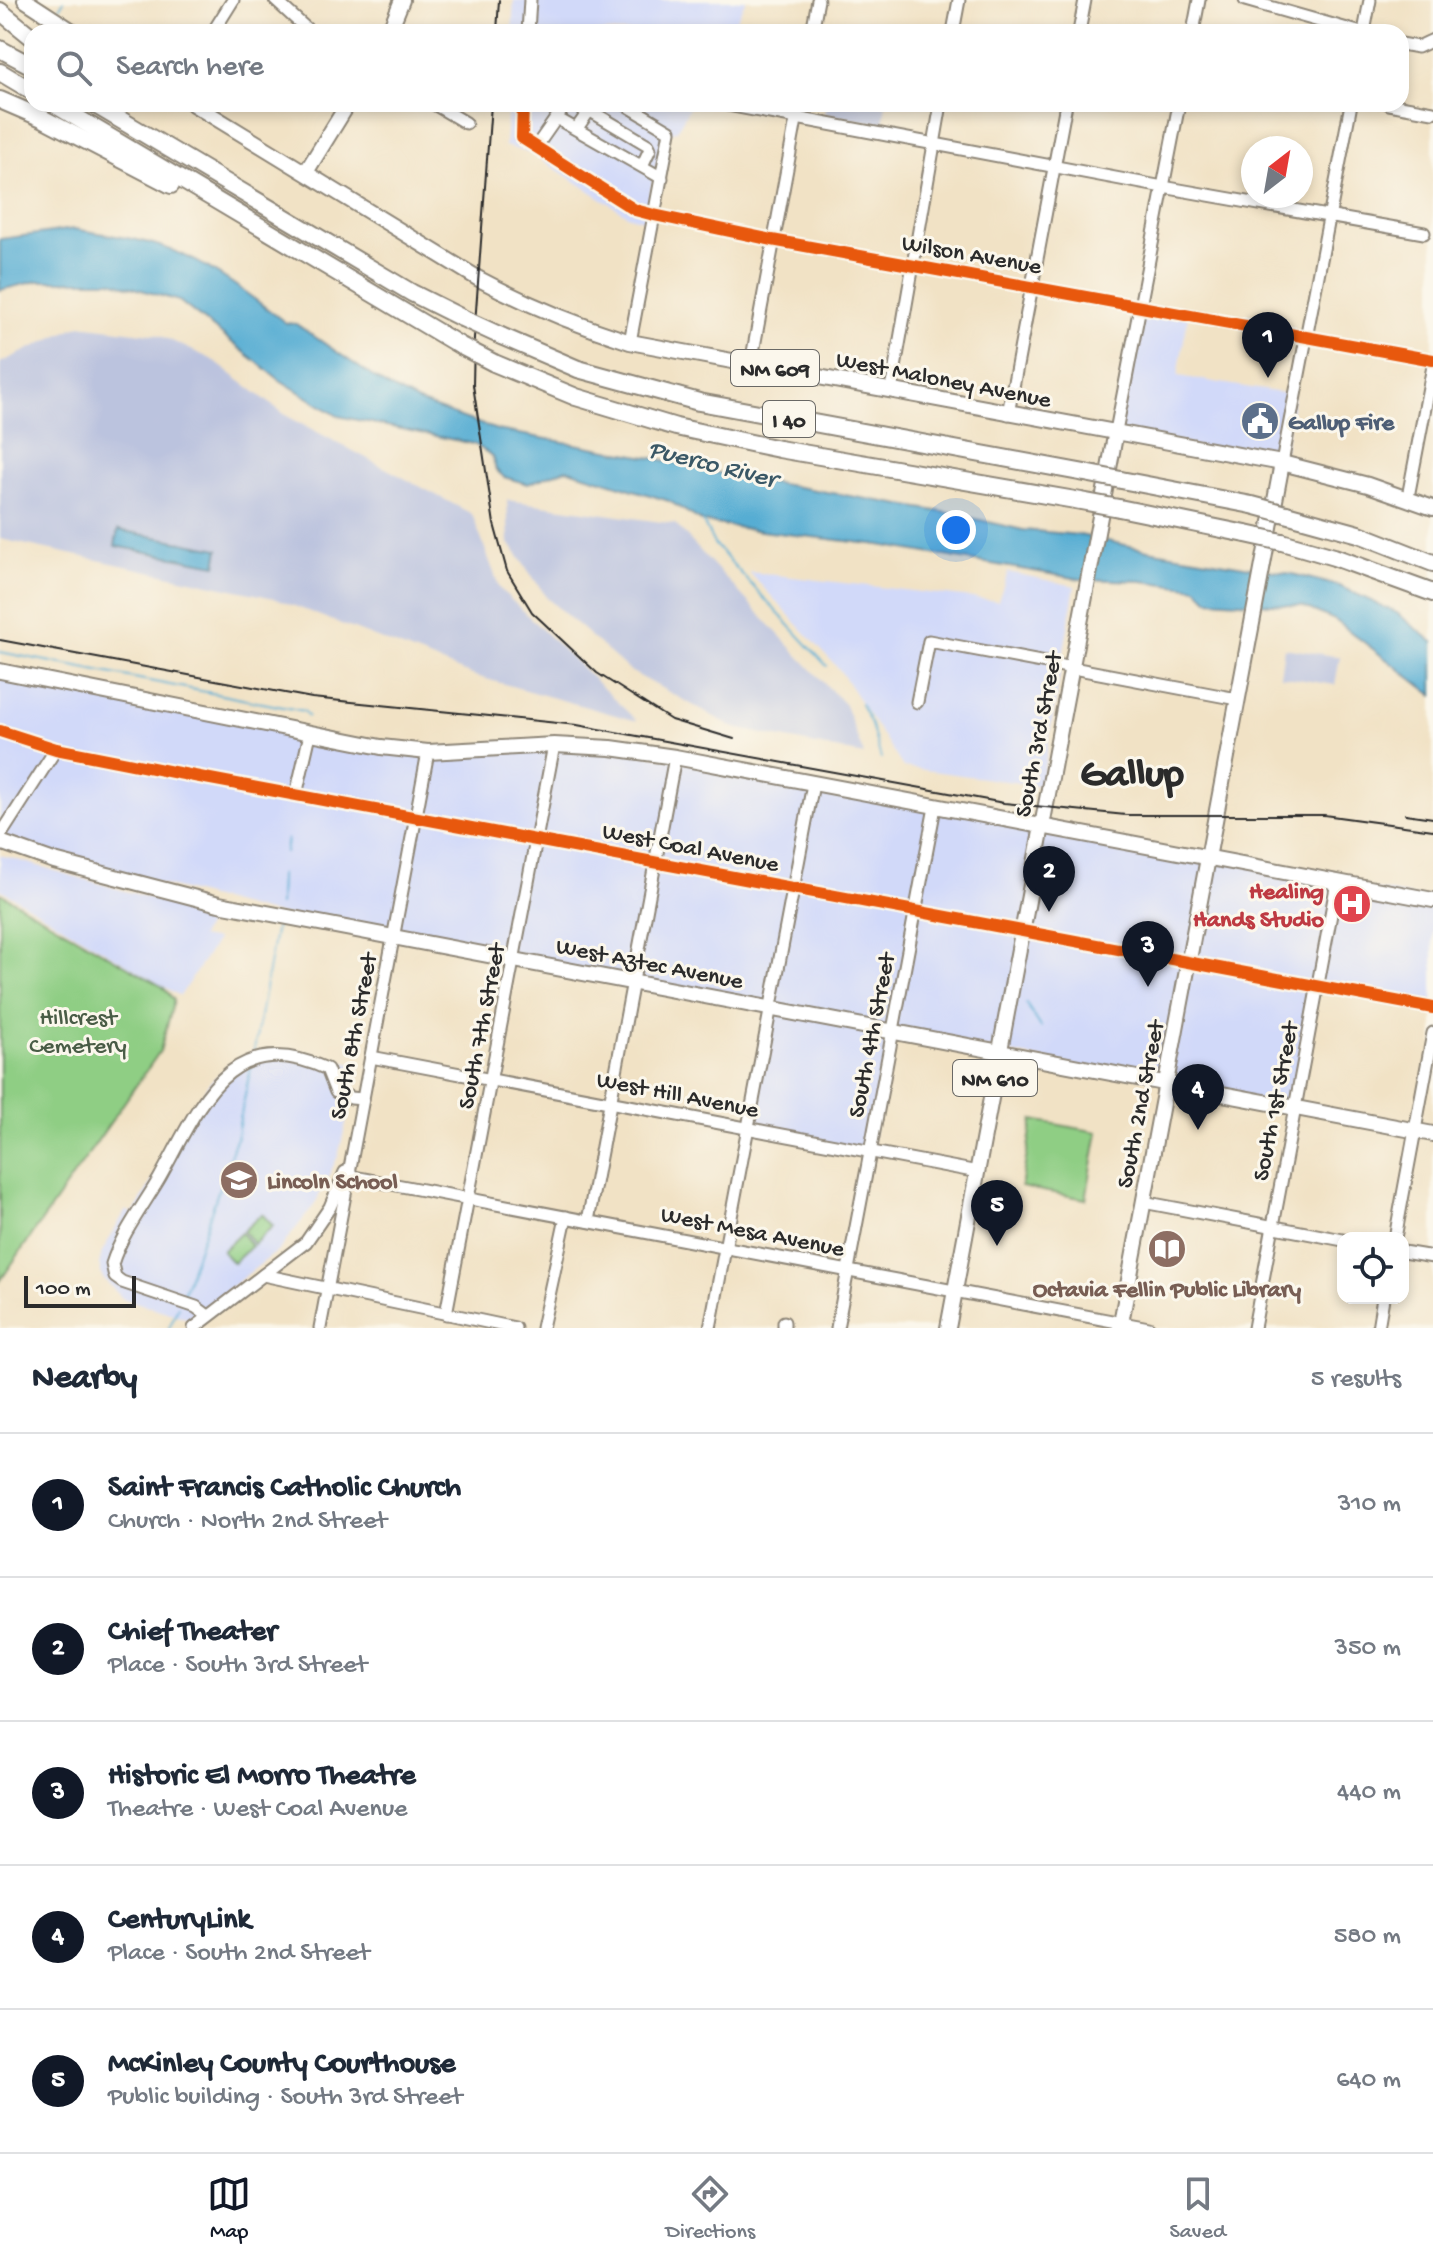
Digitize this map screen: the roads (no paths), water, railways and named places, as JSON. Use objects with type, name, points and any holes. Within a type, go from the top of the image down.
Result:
[{"type":"highway","points":[[0,11],[24,30]]},
{"type":"highway","points":[[0,49],[24,62]]},
{"type":"highway","points":[[0,72],[24,86]]},
{"type":"highway","points":[[0,100],[24,110]]},
{"type":"highway","points":[[28,112],[310,256]]},
{"type":"highway","name":"I 40","points":[[67,112],[461,346],[576,397],[676,427],[779,449],[1119,508],[1282,542],[1334,557],[1433,593]]},
{"type":"highway","name":"I 40","points":[[107,112],[412,293],[578,369],[699,402],[1252,505],[1359,534],[1433,563]]},
{"type":"highway","points":[[127,112],[217,178]]},
{"type":"main road","points":[[25,0],[43,6],[64,24]]},
{"type":"main road","points":[[392,24],[402,0]]},
{"type":"main road","name":"West Maloney Avenue","points":[[206,112],[479,279],[571,323],[630,342],[1282,463],[1408,497]]},
{"type":"main road","points":[[306,172],[343,112]]},
{"type":"main road","name":"South 3rd Street","points":[[948,1328],[1116,431]]},
{"type":"main road","name":"South 2nd Street","points":[[1120,1325],[1282,463]]},
{"type":"main road","name":"NM 609","points":[[1408,497],[1433,508]]},
{"type":"main road","points":[[0,671],[381,747],[428,752],[554,745],[611,748],[675,757],[1433,900]]},
{"type":"main road","name":"West Aztec Avenue","points":[[0,842],[54,861],[219,904],[1433,1134]]},
{"type":"street","points":[[218,24],[233,0]]},
{"type":"street","points":[[275,0],[301,24]]},
{"type":"street","points":[[528,24],[530,0]]},
{"type":"street","points":[[814,24],[818,0]]},
{"type":"street","points":[[954,24],[959,0]]},
{"type":"street","points":[[1080,24],[1085,0]]},
{"type":"street","points":[[1194,24],[1199,0]]},
{"type":"street","points":[[1245,0],[1330,24]]},
{"type":"street","points":[[1366,24],[1370,0]]},
{"type":"street","points":[[1409,45],[1418,47],[1433,40]]},
{"type":"street","points":[[1409,108],[1433,112]]},
{"type":"street","points":[[447,112],[466,123]]},
{"type":"street","name":"Wilson Avenue","points":[[523,112],[522,138],[635,210],[772,240],[1033,286],[1433,363]]},
{"type":"street","points":[[536,147],[562,112]]},
{"type":"street","points":[[577,128],[588,112]]},
{"type":"street","points":[[592,112],[648,145],[650,149],[642,166]]},
{"type":"street","points":[[630,342],[670,131],[638,112]]},
{"type":"street","points":[[768,112],[1424,233]]},
{"type":"street","points":[[751,363],[798,112]]},
{"type":"street","points":[[891,391],[940,112]]},
{"type":"street","points":[[1008,414],[1065,112]]},
{"type":"street","points":[[1116,431],[1177,112]]},
{"type":"street","points":[[1282,463],[1350,112]]},
{"type":"street","points":[[558,119],[662,178]]},
{"type":"street","points":[[1408,497],[1433,363]]},
{"type":"street","points":[[917,702],[929,641],[1237,699]]},
{"type":"street","name":"West Coal Avenue","points":[[0,731],[56,749],[1433,1008]]},
{"type":"street","points":[[296,795],[310,734]]},
{"type":"street","name":"South 7th Street","points":[[449,1319],[554,745]]},
{"type":"street","points":[[0,836],[56,749]]},
{"type":"street","name":"South 8th Street","points":[[320,1328],[428,752]]},
{"type":"street","points":[[588,1221],[675,757]]},
{"type":"street","points":[[710,1328],[813,784]]},
{"type":"street","name":"South 4th Street","points":[[837,1328],[935,807]]},
{"type":"street","name":"South 1st Street","points":[[1254,1328],[1337,882]]},
{"type":"street","points":[[1396,1232],[1433,1033]]},
{"type":"street","points":[[353,1153],[330,1207],[306,1242],[200,1324],[188,1303],[115,1277],[112,1264],[210,1089],[240,1064],[274,1056],[314,1063],[327,1069],[336,1092],[363,1099]]},
{"type":"street","name":"West Hill Avenue","points":[[371,1057],[978,1172]]},
{"type":"street","name":"West Mesa Avenue","points":[[349,1176],[1120,1325],[1149,1328]]},
{"type":"street","points":[[1143,1202],[1337,1239]]},
{"type":"street","points":[[542,1328],[566,1217]]},
{"type":"street","points":[[1409,1253],[1433,1257]]},
{"type":"street","points":[[263,1275],[449,1319],[515,1328]]},
{"type":"street","points":[[1378,1328],[1382,1304]]},
{"type":"water","points":[[74,229],[147,242],[202,264],[286,323],[296,324],[385,385],[418,402],[497,430],[669,461],[723,474],[954,514],[1023,530],[1080,535],[1148,550],[1292,574],[1339,586],[1397,613],[1433,642],[1433,695],[1335,620],[1302,606],[1209,600],[1197,588],[1142,581],[1080,579],[880,545],[703,522],[669,501],[566,469],[528,484],[504,477],[496,470],[492,456],[474,444],[338,416],[280,380],[179,301],[111,281],[37,281],[0,290],[0,239]]},
{"type":"water","points":[[118,530],[219,549],[216,565],[115,546]]},
{"type":"waterway","points":[[60,7],[64,0]]},
{"type":"waterway","points":[[703,522],[714,544],[827,666]]},
{"type":"waterway","points":[[0,652],[304,711],[308,716]]},
{"type":"waterway","points":[[861,704],[881,758]]},
{"type":"waterway","points":[[285,852],[287,839]]},
{"type":"waterway","points":[[279,905],[280,874]]},
{"type":"waterway","points":[[253,1056],[276,926]]},
{"type":"waterway","points":[[1026,1004],[1041,1027]]},
{"type":"waterway","points":[[182,1297],[236,1139],[251,1066]]},
{"type":"waterway","points":[[169,1328],[178,1307]]},
{"type":"railway","points":[[498,24],[499,0]]},
{"type":"railway","points":[[490,112],[473,385],[494,524],[507,571],[532,612],[597,673],[671,720],[734,739]]},
{"type":"railway","points":[[0,640],[312,698],[577,725],[1004,803],[1126,815],[1324,815],[1433,830]]},
{"type":"railway","points":[[1405,814],[1433,818]]},
{"type":"place","name":"Saint Francis Catholic Church","points":[[1268,378]]},
{"type":"place","name":"Gallup Fire","points":[[1260,421]]},
{"type":"place","name":"Healing Hands Studio","points":[[1352,904]]},
{"type":"place","name":"Chief Theater","points":[[1049,912]]},
{"type":"place","name":"Historic El Morro Theatre","points":[[1148,987]]},
{"type":"place","name":"CenturyLink","points":[[1198,1130]]},
{"type":"place","name":"Lincoln School","points":[[239,1180]]},
{"type":"place","name":"McKinley County Courthouse","points":[[997,1246]]},
{"type":"place","name":"Octavia Fellin Public Library","points":[[1167,1249]]},
{"type":"district","name":"Gallup","points":[[1132,770]]},
{"type":"water label","name":"Puerco River","points":[[713,462]]},
{"type":"park label","name":"Hillcrest Cemetery","points":[[78,1030]]}]
